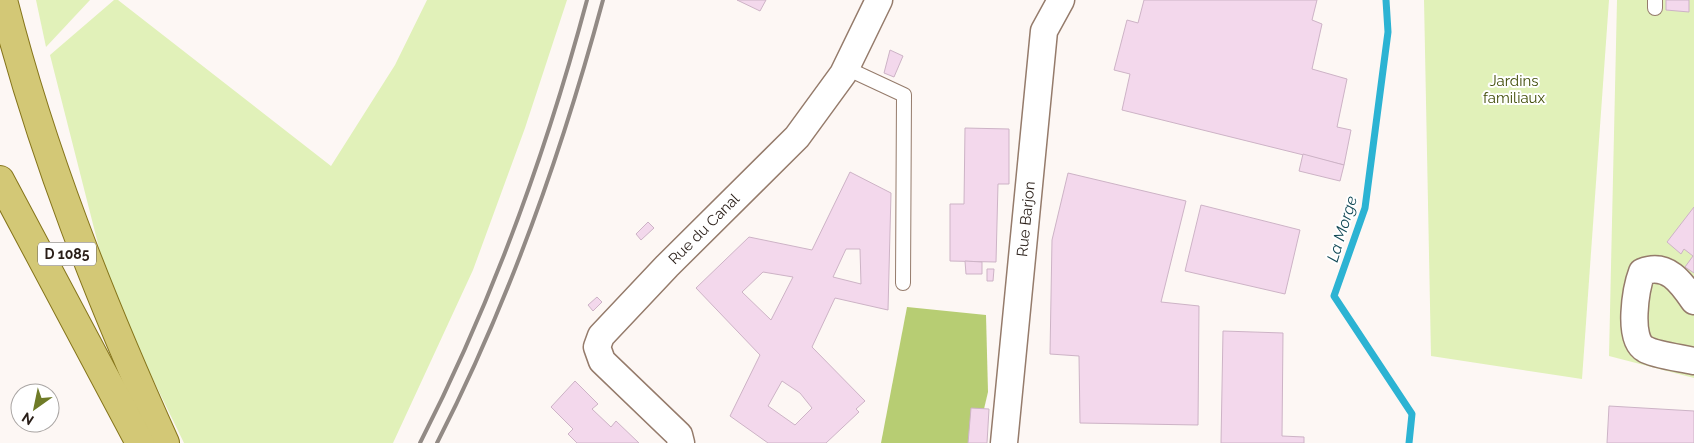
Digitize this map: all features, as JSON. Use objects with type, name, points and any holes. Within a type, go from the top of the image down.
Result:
[{"type":"main road","name":"D 1085","points":[[3,0],[23,80],[64,200],[121,346],[165,443]]},
{"type":"main road","points":[[8,0],[23,80]]},
{"type":"main road","name":"D 1085","points":[[0,60],[44,196],[106,353],[146,443]]},
{"type":"main road","points":[[0,180],[140,443]]},
{"type":"street","name":"Rue Barjon","points":[[1004,443],[1044,31],[1061,0]]},
{"type":"street","name":"Rue du Canal","points":[[681,443],[679,435],[602,361],[597,347],[601,336],[667,266],[798,137],[846,68],[876,1]]},
{"type":"street","points":[[1694,301],[1678,278],[1652,268],[1642,272],[1636,290],[1635,338],[1644,349],[1694,361]]},
{"type":"lane","points":[[846,68],[904,95],[903,283]]},
{"type":"green space","points":[[36,0],[90,0],[46,47]]},
{"type":"green space","points":[[114,0],[118,0],[331,166],[395,65],[427,0],[567,0],[525,128],[473,270],[393,443],[184,443],[110,291],[50,55]]},
{"type":"green space","name":"Jardins familiaux","points":[[1424,0],[1609,0],[1582,379],[1431,356]]},
{"type":"green space","points":[[1617,0],[1694,0],[1694,378],[1609,356]]},
{"type":"green space","points":[[907,307],[986,315],[988,392],[976,443],[881,443]]},
{"type":"building","points":[[737,0],[766,0],[760,11]]},
{"type":"building","points":[[1144,0],[1317,0],[1312,20],[1322,24],[1312,69],[1347,79],[1337,127],[1351,130],[1344,165],[1122,110],[1130,74],[1114,70],[1127,20],[1138,23]]},
{"type":"building","points":[[1666,0],[1689,0],[1689,12],[1666,10]]},
{"type":"building","points":[[890,50],[903,56],[894,77],[884,73]]},
{"type":"building","points":[[965,128],[1009,129],[1009,184],[998,184],[996,262],[950,261],[950,204],[964,204]]},
{"type":"building","points":[[1303,154],[1344,165],[1340,181],[1299,171]]},
{"type":"building","points":[[850,172],[891,193],[888,310],[835,298],[812,347],[865,401],[856,409],[859,412],[826,443],[768,443],[730,416],[760,355],[696,288],[749,237],[812,250]],"holes":[[[846,249],[860,249],[861,284],[833,277]],[[763,272],[793,277],[771,320],[742,292]],[[782,381],[800,393],[812,408],[795,425],[768,406]]]},
{"type":"building","points":[[1068,173],[1186,201],[1161,302],[1199,306],[1198,425],[1080,423],[1079,356],[1050,354],[1052,240]]},
{"type":"building","points":[[1201,205],[1300,230],[1285,294],[1185,271]]},
{"type":"building","points":[[1694,207],[1694,273],[1685,267],[1693,256],[1684,249],[1681,254],[1667,242]]},
{"type":"building","points":[[648,222],[654,228],[641,240],[636,234]]},
{"type":"building","points":[[965,261],[982,262],[982,274],[966,274]]},
{"type":"building","points":[[987,269],[994,269],[993,281],[987,281]]},
{"type":"building","points":[[597,297],[602,302],[593,311],[588,305]]},
{"type":"building","points":[[1223,331],[1283,333],[1282,436],[1304,437],[1304,443],[1221,443]]},
{"type":"building","points":[[575,381],[598,404],[592,409],[611,427],[616,421],[639,443],[577,443],[568,434],[573,429],[551,407]]},
{"type":"building","points":[[1609,406],[1694,411],[1694,443],[1607,443]]},
{"type":"building","points":[[971,408],[989,409],[987,443],[968,443]]},
{"type":"waterway","name":"La Morge","points":[[1386,0],[1388,32],[1365,208],[1334,296],[1412,414],[1409,443]]},
{"type":"railway","points":[[420,443],[471,336],[515,226],[554,114],[587,0]]},
{"type":"railway","points":[[437,443],[488,336],[532,226],[570,114],[603,0]]}]
